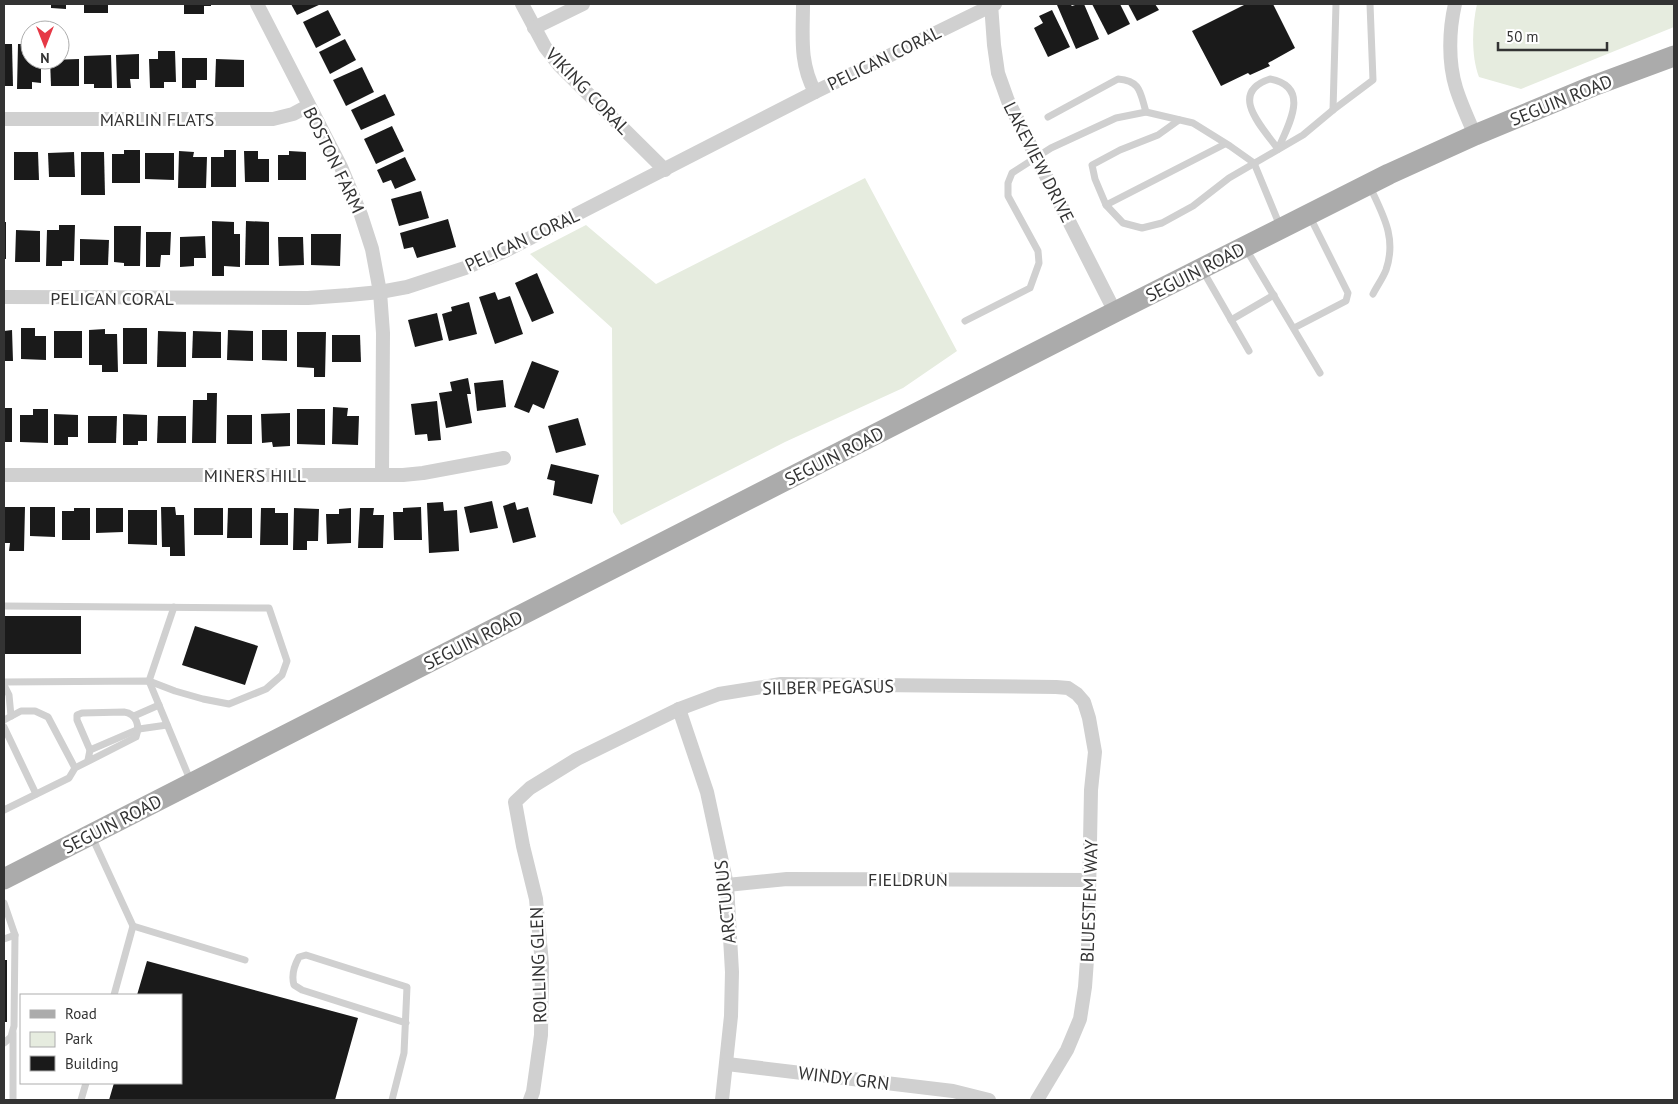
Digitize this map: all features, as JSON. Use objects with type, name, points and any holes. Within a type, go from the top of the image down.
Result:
[{"type":"main road","name":"SEGUIN ROAD","points":[[4,879],[1369,184],[1475,135],[1593,86],[1674,56]]},
{"type":"street","name":"BOSTON FARM","points":[[257,4],[341,167],[356,202],[372,250],[380,292],[383,333],[382,475]]},
{"type":"street","name":"VIKING CORAL","points":[[522,4],[544,47],[564,71],[665,170]]},
{"type":"street","points":[[534,28],[583,4]]},
{"type":"street","points":[[803,4],[804,64],[807,77],[815,92]]},
{"type":"street","name":"PELICAN CORAL","points":[[4,297],[308,298],[380,292],[407,287],[464,268],[505,251],[815,92],[992,4]]},
{"type":"street","name":"LAKEVIEW DRIVE","points":[[992,4],[998,73],[1008,101],[1115,312]]},
{"type":"street","points":[[1455,4],[1452,14],[1451,58],[1456,88],[1475,135]]},
{"type":"street","name":"MARLIN FLATS","points":[[4,119],[273,119],[292,114],[308,106]]},
{"type":"street","name":"MINERS HILL","points":[[4,475],[423,474],[504,458]]},
{"type":"street","name":"SILBER PEGASUS","points":[[515,802],[530,788],[577,759],[679,709],[719,694],[781,684],[1056,687],[1068,688],[1077,694]]},
{"type":"street","name":"BLUESTEM WAY","points":[[1037,1100],[1067,1050],[1080,1019],[1087,962],[1092,790],[1096,752],[1084,702],[1077,694]]},
{"type":"street","name":"ARCTURUS","points":[[679,709],[707,792],[727,885],[732,972],[732,1016],[722,1100]]},
{"type":"street","name":"ROLLING GLEN","points":[[515,802],[522,846],[536,899],[542,964],[541,1035],[533,1092],[530,1100]]},
{"type":"street","name":"FIELDRUN","points":[[727,885],[787,879],[1090,880]]},
{"type":"street","name":"WINDY GRN","points":[[727,1064],[954,1091],[989,1100]]},
{"type":"lane","points":[[1333,110],[1336,4]]},
{"type":"lane","points":[[1179,120],[1158,134],[1120,150],[1092,165],[1095,179],[1106,205],[1123,223],[1142,228],[1193,206],[1230,178],[1303,135],[1373,80],[1370,4]]},
{"type":"lane","points":[[1048,117],[1118,79],[1129,80],[1136,84],[1146,112]]},
{"type":"lane","points":[[1270,79],[1283,83],[1288,87],[1295,100],[1288,127],[1278,149],[1249,106],[1252,92],[1256,86],[1270,79]]},
{"type":"lane","points":[[965,321],[1030,288],[1038,263],[1038,251],[1008,196],[1008,184],[1012,173],[1079,134],[1116,118],[1146,112],[1193,123],[1254,163],[1282,228]]},
{"type":"lane","points":[[1106,205],[1225,144]]},
{"type":"lane","points":[[1369,184],[1387,225],[1391,244],[1386,270],[1373,294]]},
{"type":"lane","points":[[1294,328],[1346,301],[1348,293],[1309,214]]},
{"type":"lane","points":[[1245,246],[1320,373]]},
{"type":"lane","points":[[1201,268],[1249,350]]},
{"type":"lane","points":[[1231,320],[1274,295]]},
{"type":"lane","points":[[4,606],[269,608],[288,661],[282,675],[266,688],[229,704],[175,691],[149,681],[4,683],[9,694],[11,716]]},
{"type":"lane","points":[[174,607],[149,681],[192,784]]},
{"type":"lane","points":[[134,716],[159,705]]},
{"type":"lane","points":[[4,720],[20,711],[36,711],[48,717],[74,768]]},
{"type":"lane","points":[[4,810],[69,778],[74,768],[136,737],[139,729],[134,716],[124,712],[82,713],[78,715],[77,720],[90,750],[88,760]]},
{"type":"lane","points":[[90,750],[139,729],[167,724]]},
{"type":"lane","points":[[4,727],[36,794]]},
{"type":"lane","points":[[91,835],[133,926],[114,994]]},
{"type":"lane","points":[[4,903],[16,935],[12,1100]]},
{"type":"lane","points":[[133,926],[245,960]]},
{"type":"lane","points":[[4,939],[16,935]]},
{"type":"lane","points":[[392,1100],[404,1053],[406,1023],[407,987],[306,955],[299,957],[292,979],[294,985],[302,990],[406,1023]]},
{"type":"lane","points":[[4,1043],[13,1032]]},
{"type":"lane","points":[[81,1100],[86,1084]]},
{"type":"green space","points":[[1477,4],[1674,4],[1674,27],[1521,89],[1479,77],[1476,69],[1473,41]]},
{"type":"green space","points":[[865,178],[957,351],[903,388],[785,442],[621,525],[613,512],[612,328],[530,254],[586,225],[656,284]]},
{"type":"building","points":[[51,4],[66,4],[66,9],[51,8]]},
{"type":"building","points":[[84,4],[108,4],[108,13],[84,13]]},
{"type":"building","points":[[184,4],[211,4],[211,6],[204,6],[204,14],[184,14]]},
{"type":"building","points":[[291,4],[321,4],[297,15]]},
{"type":"building","points":[[1070,4],[1072,6],[1084,4],[1099,39],[1076,49],[1057,5]]},
{"type":"building","points":[[1092,4],[1120,4],[1130,24],[1108,35]]},
{"type":"building","points":[[1128,4],[1155,4],[1159,10],[1137,21]]},
{"type":"building","points":[[1246,4],[1273,4],[1295,48],[1268,63],[1270,66],[1250,75],[1248,73],[1221,86],[1192,31]]},
{"type":"building","points":[[328,10],[341,35],[316,48],[303,22]]},
{"type":"building","points":[[1052,10],[1070,47],[1048,57],[1034,28],[1043,23],[1039,16]]},
{"type":"building","points":[[345,39],[356,60],[330,74],[319,52]]},
{"type":"building","points":[[4,44],[12,44],[13,86],[4,86]]},
{"type":"building","points":[[18,44],[20,44],[20,70],[41,70],[41,83],[32,82],[32,89],[17,89]]},
{"type":"building","points":[[158,51],[175,51],[176,82],[164,82],[164,88],[150,88],[149,59],[158,59]]},
{"type":"building","points":[[139,54],[139,79],[130,79],[131,88],[117,88],[116,55]]},
{"type":"building","points":[[111,55],[112,88],[94,88],[94,84],[84,84],[84,56]]},
{"type":"building","points":[[182,58],[207,58],[207,80],[196,80],[196,88],[182,88]]},
{"type":"building","points":[[70,59],[79,59],[79,86],[51,86],[50,70],[70,70]]},
{"type":"building","points":[[216,59],[244,60],[244,87],[215,87]]},
{"type":"building","points":[[362,67],[374,92],[346,106],[333,80]]},
{"type":"building","points":[[385,94],[395,115],[361,130],[351,110]]},
{"type":"building","points":[[392,126],[404,151],[376,164],[364,139]]},
{"type":"building","points":[[124,150],[140,150],[140,183],[112,183],[112,154],[124,154]]},
{"type":"building","points":[[224,150],[236,150],[236,187],[211,187],[211,157],[224,157]]},
{"type":"building","points":[[179,151],[194,152],[193,157],[207,157],[206,188],[178,188]]},
{"type":"building","points":[[244,151],[258,151],[258,159],[269,159],[269,182],[245,182]]},
{"type":"building","points":[[289,151],[306,152],[306,180],[278,180],[278,155],[289,155]]},
{"type":"building","points":[[14,152],[38,152],[39,180],[14,180]]},
{"type":"building","points":[[74,152],[75,177],[49,177],[48,153]]},
{"type":"building","points":[[81,152],[104,152],[105,195],[81,195]]},
{"type":"building","points":[[145,153],[174,153],[174,180],[145,179]]},
{"type":"building","points":[[405,157],[416,180],[395,189],[391,180],[383,183],[377,170]]},
{"type":"building","points":[[421,191],[429,218],[399,226],[391,199]]},
{"type":"building","points":[[448,219],[456,247],[417,258],[413,247],[404,249],[400,233]]},
{"type":"building","points":[[212,221],[234,222],[234,234],[240,234],[240,267],[224,266],[224,276],[212,276]]},
{"type":"building","points":[[246,221],[269,222],[269,265],[245,265]]},
{"type":"building","points":[[4,222],[6,222],[6,259],[4,259]]},
{"type":"building","points":[[59,225],[75,225],[74,261],[62,261],[62,266],[46,266],[47,230],[59,230]]},
{"type":"building","points":[[114,226],[141,226],[140,266],[124,266],[124,263],[114,262]]},
{"type":"building","points":[[16,230],[40,231],[40,262],[15,262]]},
{"type":"building","points":[[146,232],[171,232],[170,255],[161,255],[160,267],[146,267]]},
{"type":"building","points":[[311,234],[341,234],[340,266],[311,265]]},
{"type":"building","points":[[205,236],[206,258],[194,258],[194,266],[180,267],[180,237]]},
{"type":"building","points":[[278,237],[303,237],[304,265],[279,266]]},
{"type":"building","points":[[80,239],[109,240],[108,265],[80,265]]},
{"type":"building","points":[[537,273],[554,313],[532,322],[515,283]]},
{"type":"building","points":[[495,292],[498,300],[510,296],[523,334],[495,344],[479,297]]},
{"type":"building","points":[[469,302],[477,334],[449,341],[442,314],[452,311],[451,307]]},
{"type":"building","points":[[437,313],[443,340],[415,347],[408,320]]},
{"type":"building","points":[[21,328],[35,328],[35,336],[46,336],[46,360],[21,359]]},
{"type":"building","points":[[123,328],[147,328],[147,364],[123,364]]},
{"type":"building","points":[[105,329],[105,334],[117,334],[118,372],[102,372],[102,365],[89,365],[89,330]]},
{"type":"building","points":[[12,330],[13,361],[4,361],[4,331]]},
{"type":"building","points":[[228,330],[253,331],[253,361],[227,360]]},
{"type":"building","points":[[262,330],[287,330],[287,361],[262,360]]},
{"type":"building","points":[[54,331],[82,331],[82,358],[54,358]]},
{"type":"building","points":[[158,331],[186,332],[186,367],[157,367]]},
{"type":"building","points":[[193,331],[221,332],[221,358],[192,358]]},
{"type":"building","points":[[297,332],[326,332],[325,377],[314,377],[314,368],[297,367]]},
{"type":"building","points":[[332,335],[360,335],[361,362],[332,362]]},
{"type":"building","points":[[532,361],[559,371],[544,409],[533,404],[529,413],[514,407]]},
{"type":"building","points":[[468,378],[471,394],[467,394],[472,423],[446,428],[439,393],[452,391],[450,382]]},
{"type":"building","points":[[503,380],[506,407],[477,411],[474,383]]},
{"type":"building","points":[[207,393],[217,393],[216,443],[192,443],[193,400],[207,400]]},
{"type":"building","points":[[437,401],[441,440],[428,441],[427,434],[415,435],[411,404]]},
{"type":"building","points":[[333,407],[348,408],[347,416],[359,416],[358,445],[332,444]]},
{"type":"building","points":[[4,408],[12,408],[12,442],[4,442]]},
{"type":"building","points":[[33,409],[48,409],[48,443],[20,442],[20,415],[33,415]]},
{"type":"building","points":[[297,409],[325,409],[325,445],[297,444]]},
{"type":"building","points":[[290,413],[290,446],[273,447],[272,442],[262,443],[261,414]]},
{"type":"building","points":[[54,414],[78,415],[78,437],[68,437],[68,445],[54,445]]},
{"type":"building","points":[[123,414],[147,415],[147,441],[138,441],[138,445],[123,445]]},
{"type":"building","points":[[227,415],[252,415],[252,444],[227,444]]},
{"type":"building","points":[[88,416],[117,416],[116,443],[88,443]]},
{"type":"building","points":[[158,416],[186,416],[186,443],[157,443]]},
{"type":"building","points":[[578,418],[586,445],[556,453],[548,426]]},
{"type":"building","points":[[551,464],[599,475],[592,504],[553,495],[555,481],[547,479]]},
{"type":"building","points":[[492,501],[498,528],[470,533],[464,507]]},
{"type":"building","points":[[443,502],[444,511],[457,510],[459,551],[429,553],[427,503]]},
{"type":"building","points":[[515,502],[517,510],[528,507],[536,537],[513,543],[503,506]]},
{"type":"building","points":[[4,507],[25,507],[24,551],[9,551],[10,543],[4,543]]},
{"type":"building","points":[[30,507],[55,507],[55,537],[30,536]]},
{"type":"building","points":[[161,507],[175,507],[176,515],[184,515],[185,556],[170,556],[170,547],[162,547]]},
{"type":"building","points":[[421,507],[422,540],[394,540],[393,512],[403,512],[403,508]]},
{"type":"building","points":[[74,508],[90,508],[90,540],[62,540],[62,511],[74,511]]},
{"type":"building","points":[[96,508],[123,508],[123,532],[96,533]]},
{"type":"building","points":[[194,508],[223,508],[223,535],[194,535]]},
{"type":"building","points":[[228,508],[252,508],[252,538],[227,538]]},
{"type":"building","points":[[261,508],[275,508],[275,513],[288,513],[288,545],[260,545]]},
{"type":"building","points":[[294,508],[319,509],[318,541],[307,541],[307,550],[293,550]]},
{"type":"building","points":[[351,508],[351,543],[327,544],[326,514],[339,514],[339,509]]},
{"type":"building","points":[[360,508],[374,508],[373,515],[384,515],[383,548],[358,548]]},
{"type":"building","points":[[128,510],[157,510],[157,545],[128,544]]},
{"type":"building","points":[[4,616],[81,616],[81,654],[4,654]]},
{"type":"building","points":[[195,626],[258,646],[245,685],[182,665]]},
{"type":"building","points":[[4,960],[7,960],[7,1022],[4,1022]]},
{"type":"building","points":[[147,961],[358,1018],[335,1100],[109,1100],[114,1084],[182,1084],[182,994],[137,994]]}]
